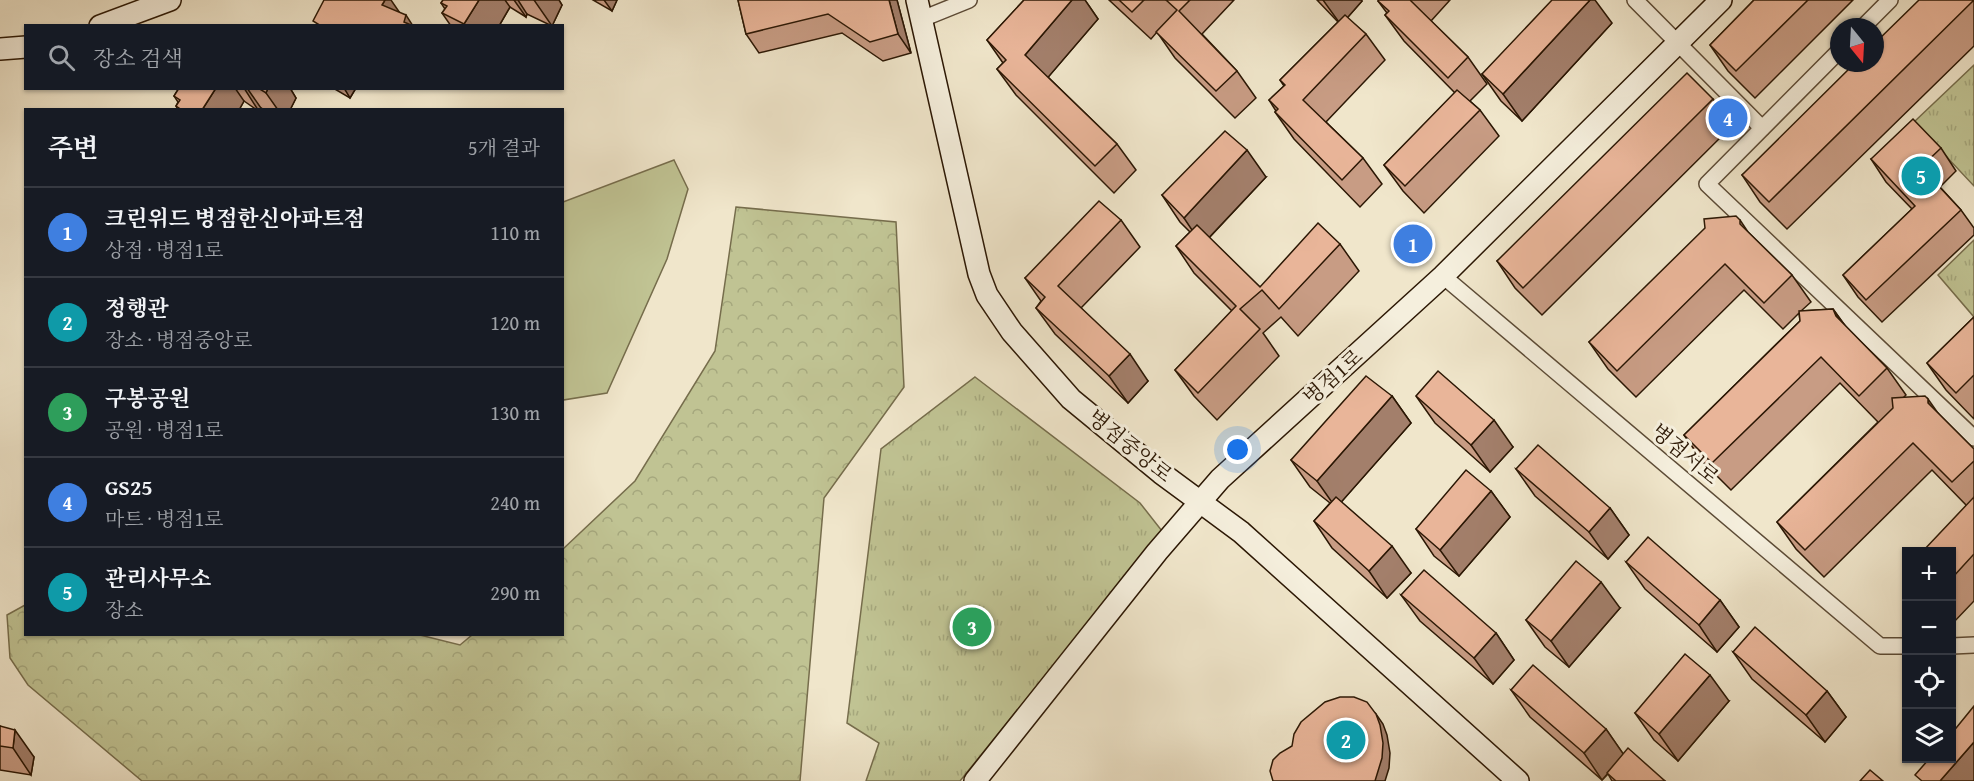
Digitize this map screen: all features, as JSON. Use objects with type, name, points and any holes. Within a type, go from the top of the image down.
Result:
[{"type":"street","points":[[105,24],[170,0]]},
{"type":"street","points":[[920,9],[969,0]]},
{"type":"street","points":[[1635,0],[1762,128]]},
{"type":"street","name":"병점1로","points":[[975,781],[1157,552],[1220,479],[1443,276],[1721,0]]},
{"type":"street","points":[[1872,18],[1890,0]]},
{"type":"street","name":"병점중앙로","points":[[920,9],[972,250],[983,285],[998,313],[1012,332],[1071,399],[1161,473],[1241,532],[1518,781]]},
{"type":"street","points":[[0,49],[24,47]]},
{"type":"street","points":[[1830,60],[1707,184],[1974,438]]},
{"type":"street","name":"병점서로","points":[[1443,276],[1880,646],[1902,646]]},
{"type":"street","points":[[1956,646],[1974,645]]},
{"type":"green space","points":[[1974,65],[1974,186],[1914,122]]},
{"type":"green space","points":[[674,160],[688,189],[667,259],[607,393],[564,400],[564,202]]},
{"type":"green space","points":[[736,207],[896,222],[904,387],[824,498],[800,781],[142,781],[28,685],[10,658],[7,615],[24,606],[24,636],[424,636],[460,645],[471,636],[564,636],[564,548],[635,481],[715,351]]},
{"type":"green space","points":[[1974,240],[1974,317],[1938,275]]},
{"type":"green space","points":[[975,377],[1140,503],[1162,531],[960,781],[866,781],[879,743],[847,723],[881,449]]},
{"type":"building","points":[[324,0],[385,0],[382,5],[406,15],[404,22],[409,24],[318,24],[313,21]]},
{"type":"building","points":[[443,0],[479,0],[464,24],[442,13],[447,6],[441,3]]},
{"type":"building","points":[[738,0],[889,0],[898,34],[870,42],[828,14],[746,34]]},
{"type":"building","points":[[1024,0],[1072,0],[1025,55],[1117,144],[1095,166],[997,69],[1006,60],[987,40]]},
{"type":"building","points":[[1119,0],[1144,0],[1132,12]]},
{"type":"building","points":[[1166,0],[1190,0],[1179,11],[1237,71],[1216,91],[1156,32],[1177,10]]},
{"type":"building","points":[[1379,0],[1410,0],[1468,57],[1448,78],[1385,15],[1389,11]]},
{"type":"building","points":[[1552,0],[1590,0],[1503,94],[1482,74]]},
{"type":"building","points":[[1754,0],[1808,0],[1736,71],[1710,45]]},
{"type":"building","points":[[1919,0],[1974,0],[1769,202],[1742,175],[1846,72],[1884,72],[1884,34]]},
{"type":"building","points":[[1345,15],[1366,34],[1303,100],[1363,158],[1342,180],[1275,112],[1278,109],[1269,100],[1285,85],[1280,80]]},
{"type":"building","points":[[1687,73],[1713,99],[1523,288],[1497,261]]},
{"type":"building","points":[[178,90],[215,90],[203,108],[179,108],[176,106],[180,100],[174,96]]},
{"type":"building","points":[[1457,90],[1480,110],[1405,186],[1384,165]]},
{"type":"building","points":[[1913,119],[1941,148],[1921,167],[1961,210],[1866,300],[1843,275],[1915,206],[1871,159]]},
{"type":"building","points":[[1225,131],[1247,150],[1184,218],[1162,195]]},
{"type":"building","points":[[1099,201],[1121,220],[1058,286],[1130,354],[1109,376],[1036,308],[1045,297],[1025,278]]},
{"type":"building","points":[[1736,216],[1740,224],[1792,275],[1764,303],[1725,264],[1617,371],[1589,342],[1705,228],[1704,219]]},
{"type":"building","points":[[1318,223],[1340,244],[1279,309],[1262,290],[1240,309],[1260,329],[1198,393],[1175,370],[1236,306],[1176,246],[1197,225],[1260,287]]},
{"type":"building","points":[[1833,309],[1836,316],[1887,368],[1859,396],[1821,357],[1712,463],[1684,435],[1800,321],[1799,311]]},
{"type":"building","points":[[1974,317],[1974,375],[1956,393],[1927,363]]},
{"type":"building","points":[[1438,371],[1494,420],[1471,445],[1416,396]]},
{"type":"building","points":[[1366,376],[1392,396],[1317,481],[1291,460]]},
{"type":"building","points":[[1925,396],[1928,403],[1974,449],[1974,461],[1952,482],[1913,443],[1805,550],[1777,522],[1893,408],[1892,398]]},
{"type":"building","points":[[1538,445],[1610,508],[1589,532],[1516,469]]},
{"type":"building","points":[[1466,470],[1491,491],[1440,550],[1416,529]]},
{"type":"building","points":[[1336,497],[1392,546],[1369,571],[1314,521]]},
{"type":"building","points":[[1974,497],[1974,554],[1956,574],[1956,547],[1927,547]]},
{"type":"building","points":[[1648,537],[1720,600],[1699,625],[1626,562]]},
{"type":"building","points":[[1576,561],[1601,582],[1551,641],[1526,620]]},
{"type":"building","points":[[1424,570],[1496,633],[1474,658],[1401,595]]},
{"type":"building","points":[[1755,627],[1827,691],[1806,715],[1733,652]]},
{"type":"building","points":[[1685,654],[1710,675],[1659,734],[1635,713]]},
{"type":"building","points":[[1533,665],[1606,729],[1584,753],[1511,690]]},
{"type":"building","points":[[1340,697],[1354,697],[1367,702],[1376,714],[1383,743],[1382,758],[1375,781],[1273,781],[1270,771],[1273,760],[1292,746],[1294,734],[1301,722],[1325,702]]},
{"type":"building","points":[[1974,706],[1974,742],[1956,763],[1956,728]]},
{"type":"building","points":[[0,726],[15,730],[13,748],[0,746]]},
{"type":"building","points":[[1628,748],[1665,781],[1616,781],[1607,773]]},
{"type":"building","points":[[1926,763],[1956,763],[1940,781],[1922,781],[1915,775]]},
{"type":"building","points":[[1870,770],[1883,781],[1860,781]]},
{"type":"place","name":"GS25","points":[[1728,118]]},
{"type":"place","name":"관리사무소","points":[[1921,176]]},
{"type":"place","name":"크린위드 병점한신아파트점","points":[[1413,244]]},
{"type":"place","name":"구봉공원","points":[[972,627]]},
{"type":"place","name":"정행관","points":[[1346,740]]}]
